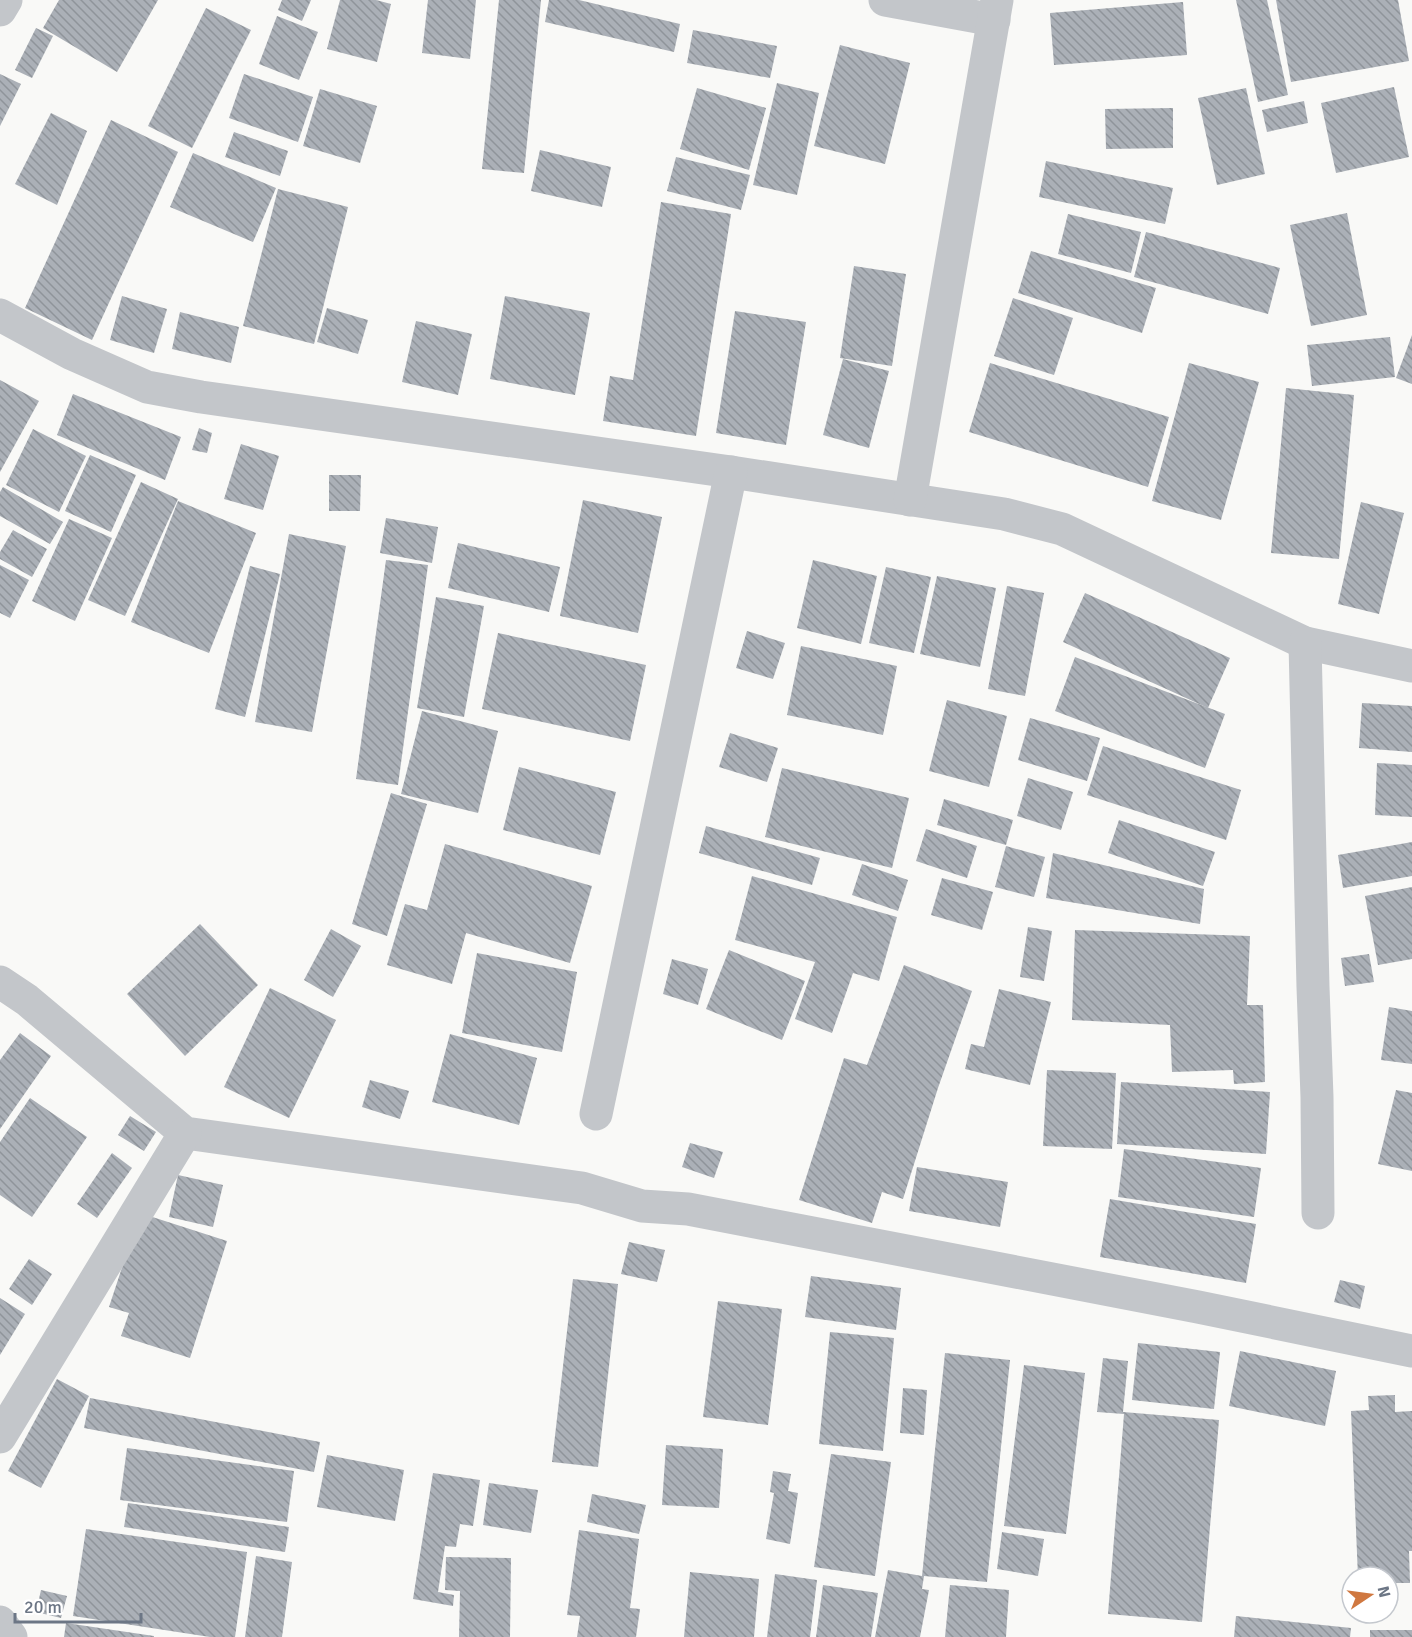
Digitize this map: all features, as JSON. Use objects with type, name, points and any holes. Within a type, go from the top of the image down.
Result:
[{"type":"street","points":[[0,10],[6,0]]},
{"type":"street","points":[[885,0],[996,10],[910,500]]},
{"type":"street","points":[[0,315],[72,354],[147,387],[201,397],[731,472],[1004,514],[1062,529],[1305,643],[1412,666]]},
{"type":"street","points":[[596,1114],[731,472]]},
{"type":"street","points":[[1305,643],[1318,1213]]},
{"type":"street","points":[[0,982],[27,1000],[185,1133],[582,1188],[642,1206],[688,1209],[1198,1307],[1412,1351]]},
{"type":"street","points":[[0,1437],[185,1133]]},
{"type":"street","points":[[0,1622],[11,1637]]},
{"type":"building","points":[[59,0],[158,0],[117,72],[43,28]]},
{"type":"building","points":[[282,0],[311,0],[302,21],[278,10]]},
{"type":"building","points":[[340,0],[376,0],[391,4],[377,62],[327,49]]},
{"type":"building","points":[[428,0],[476,0],[470,59],[422,53]]},
{"type":"building","points":[[499,0],[541,0],[524,173],[482,169]]},
{"type":"building","points":[[549,0],[579,0],[680,24],[674,52],[545,22]]},
{"type":"building","points":[[1236,0],[1267,0],[1288,95],[1258,102]]},
{"type":"building","points":[[1276,0],[1398,0],[1409,61],[1291,82]]},
{"type":"building","points":[[1183,2],[1187,55],[1054,65],[1050,13]]},
{"type":"building","points":[[206,8],[251,30],[192,148],[148,126]]},
{"type":"building","points":[[277,16],[318,32],[299,80],[259,64]]},
{"type":"building","points":[[36,28],[53,36],[32,78],[15,70]]},
{"type":"building","points":[[693,30],[777,46],[770,78],[687,63]]},
{"type":"building","points":[[840,45],[910,63],[885,164],[814,146]]},
{"type":"building","points":[[0,74],[21,84],[0,126]]},
{"type":"building","points":[[244,74],[313,97],[298,142],[229,118]]},
{"type":"building","points":[[777,83],[819,93],[797,195],[753,185]]},
{"type":"building","points":[[1394,87],[1409,157],[1336,173],[1321,103]]},
{"type":"building","points":[[697,88],[766,108],[749,170],[680,149]]},
{"type":"building","points":[[1246,88],[1265,174],[1217,185],[1198,98]]},
{"type":"building","points":[[320,89],[377,106],[360,163],[303,146]]},
{"type":"building","points":[[1304,101],[1308,123],[1267,132],[1262,110]]},
{"type":"building","points":[[1173,108],[1173,148],[1106,149],[1105,109]]},
{"type":"building","points":[[51,113],[87,131],[57,205],[15,184]]},
{"type":"building","points":[[111,120],[178,152],[92,340],[25,308]]},
{"type":"building","points":[[234,132],[288,151],[280,176],[225,157]]},
{"type":"building","points":[[540,150],[611,167],[602,207],[531,191]]},
{"type":"building","points":[[193,153],[276,188],[253,242],[170,207]]},
{"type":"building","points":[[676,157],[750,175],[741,210],[667,191]]},
{"type":"building","points":[[1046,161],[1173,188],[1165,224],[1039,197]]},
{"type":"building","points":[[278,189],[348,207],[314,344],[243,326]]},
{"type":"building","points":[[661,202],[731,214],[696,436],[603,421],[610,376],[633,380]]},
{"type":"building","points":[[1347,213],[1367,315],[1311,326],[1290,225]]},
{"type":"building","points":[[1068,214],[1141,232],[1131,273],[1058,254]]},
{"type":"building","points":[[1146,232],[1280,268],[1268,314],[1134,277]]},
{"type":"building","points":[[1031,251],[1156,288],[1142,333],[1018,293]]},
{"type":"building","points":[[854,266],[906,274],[892,366],[840,358]]},
{"type":"building","points":[[122,296],[167,309],[154,353],[110,340]]},
{"type":"building","points":[[505,296],[590,313],[575,395],[490,379]]},
{"type":"building","points":[[1013,298],[1073,318],[1054,375],[994,356]]},
{"type":"building","points":[[327,308],[368,320],[358,354],[317,342]]},
{"type":"building","points":[[735,311],[806,322],[786,445],[716,433]]},
{"type":"building","points":[[180,312],[239,327],[231,363],[172,349]]},
{"type":"building","points":[[416,321],[472,334],[458,395],[402,382]]},
{"type":"building","points":[[1412,335],[1412,384],[1396,378]]},
{"type":"building","points":[[1390,337],[1395,377],[1312,386],[1307,345]]},
{"type":"building","points":[[843,359],[889,371],[869,448],[823,435]]},
{"type":"building","points":[[990,363],[1169,417],[1148,487],[969,432]]},
{"type":"building","points":[[1189,363],[1259,382],[1221,520],[1152,501]]},
{"type":"building","points":[[0,380],[39,401],[0,472]]},
{"type":"building","points":[[1286,388],[1354,395],[1339,559],[1271,553]]},
{"type":"building","points":[[73,394],[181,437],[165,480],[57,435]]},
{"type":"building","points":[[199,428],[212,433],[207,453],[192,450]]},
{"type":"building","points":[[33,429],[86,456],[59,512],[6,485]]},
{"type":"building","points":[[241,444],[279,456],[263,510],[224,499]]},
{"type":"building","points":[[90,455],[136,475],[111,532],[65,511]]},
{"type":"building","points":[[329,475],[361,475],[360,511],[329,511]]},
{"type":"building","points":[[141,482],[178,499],[125,616],[88,600]]},
{"type":"building","points":[[3,487],[63,522],[50,544],[0,516],[0,492]]},
{"type":"building","points":[[583,500],[662,517],[638,633],[560,616]]},
{"type":"building","points":[[178,501],[256,533],[209,653],[131,622]]},
{"type":"building","points":[[1361,502],[1404,513],[1379,614],[1338,604]]},
{"type":"building","points":[[386,518],[438,527],[432,563],[380,553]]},
{"type":"building","points":[[69,519],[112,538],[75,621],[32,601]]},
{"type":"building","points":[[13,530],[47,549],[32,577],[0,559],[0,552]]},
{"type":"building","points":[[289,534],[346,546],[312,732],[255,722]]},
{"type":"building","points":[[458,543],[560,567],[549,612],[448,588]]},
{"type":"building","points":[[386,560],[428,565],[398,785],[356,779]]},
{"type":"building","points":[[813,560],[877,576],[861,644],[797,628]]},
{"type":"building","points":[[0,565],[29,580],[10,618],[0,613]]},
{"type":"building","points":[[250,566],[280,574],[245,717],[215,709]]},
{"type":"building","points":[[886,567],[931,577],[914,653],[869,643]]},
{"type":"building","points":[[937,576],[996,588],[980,667],[920,654]]},
{"type":"building","points":[[1007,586],[1044,593],[1025,696],[988,689]]},
{"type":"building","points":[[1085,593],[1230,658],[1208,708],[1063,642]]},
{"type":"building","points":[[436,597],[484,606],[464,717],[417,708]]},
{"type":"building","points":[[747,631],[785,643],[773,679],[736,668]]},
{"type":"building","points":[[498,633],[646,665],[630,741],[482,709]]},
{"type":"building","points":[[801,646],[897,666],[883,735],[787,715]]},
{"type":"building","points":[[1075,657],[1225,714],[1205,768],[1055,711]]},
{"type":"building","points":[[947,700],[1007,716],[989,787],[929,771]]},
{"type":"building","points":[[1362,703],[1412,706],[1412,752],[1359,748]]},
{"type":"building","points":[[422,711],[498,731],[478,813],[401,794]]},
{"type":"building","points":[[1030,718],[1100,738],[1087,781],[1018,760]]},
{"type":"building","points":[[730,733],[778,748],[767,782],[719,767]]},
{"type":"building","points":[[1103,746],[1241,790],[1226,840],[1087,795]]},
{"type":"building","points":[[1377,763],[1412,765],[1412,817],[1375,815]]},
{"type":"building","points":[[519,767],[616,792],[600,855],[503,830]]},
{"type":"building","points":[[782,768],[909,798],[892,868],[765,837]]},
{"type":"building","points":[[1028,778],[1073,792],[1061,830],[1017,816]]},
{"type":"building","points":[[391,793],[427,804],[387,936],[352,924]]},
{"type":"building","points":[[944,799],[1013,820],[1006,845],[937,825]]},
{"type":"building","points":[[1119,820],[1215,852],[1203,886],[1108,853]]},
{"type":"building","points":[[706,826],[820,858],[812,885],[699,853]]},
{"type":"building","points":[[926,829],[977,846],[967,878],[916,861]]},
{"type":"building","points":[[1412,842],[1412,876],[1343,888],[1338,855]]},
{"type":"building","points":[[445,844],[592,886],[570,963],[466,933],[452,984],[387,965],[405,904],[427,910]]},
{"type":"building","points":[[1006,846],[1045,857],[1034,897],[995,887]]},
{"type":"building","points":[[1053,853],[1204,889],[1200,924],[1046,898]]},
{"type":"building","points":[[862,864],[908,880],[898,911],[852,895]]},
{"type":"building","points":[[752,876],[897,917],[879,981],[853,973],[832,1033],[795,1019],[815,962],[735,940]]},
{"type":"building","points":[[942,878],[993,892],[982,930],[931,915]]},
{"type":"building","points":[[1412,887],[1412,959],[1378,965],[1365,896]]},
{"type":"building","points":[[200,924],[258,985],[185,1056],[127,994]]},
{"type":"building","points":[[1028,927],[1052,931],[1044,981],[1020,977]]},
{"type":"building","points":[[331,929],[361,946],[333,997],[304,980]]},
{"type":"building","points":[[1075,930],[1250,936],[1247,1005],[1263,1005],[1265,1082],[1234,1084],[1233,1070],[1172,1072],[1170,1025],[1072,1020]]},
{"type":"building","points":[[729,950],[805,981],[782,1040],[706,1009]]},
{"type":"building","points":[[477,953],[577,972],[562,1052],[462,1033]]},
{"type":"building","points":[[1369,954],[1374,982],[1345,986],[1341,958]]},
{"type":"building","points":[[672,959],[708,969],[698,1005],[663,994]]},
{"type":"building","points":[[904,965],[972,991],[903,1199],[882,1192],[872,1223],[799,1200],[844,1058],[867,1065]]},
{"type":"building","points":[[270,988],[336,1020],[289,1118],[224,1087]]},
{"type":"building","points":[[999,989],[1051,1002],[1030,1085],[965,1069],[971,1044],[984,1047]]},
{"type":"building","points":[[1389,1007],[1412,1011],[1412,1064],[1381,1060]]},
{"type":"building","points":[[20,1033],[51,1056],[0,1129],[0,1060]]},
{"type":"building","points":[[450,1034],[537,1058],[519,1125],[432,1102]]},
{"type":"building","points":[[1047,1070],[1116,1073],[1112,1149],[1043,1146]]},
{"type":"building","points":[[370,1080],[409,1091],[400,1119],[362,1107]]},
{"type":"building","points":[[1121,1082],[1270,1092],[1266,1154],[1117,1144]]},
{"type":"building","points":[[1396,1090],[1412,1093],[1412,1171],[1378,1164]]},
{"type":"building","points":[[30,1098],[87,1137],[32,1217],[0,1195],[0,1142]]},
{"type":"building","points":[[130,1116],[156,1132],[144,1151],[118,1135]]},
{"type":"building","points":[[690,1143],[723,1152],[714,1178],[682,1167]]},
{"type":"building","points":[[1124,1149],[1261,1168],[1254,1217],[1118,1197]]},
{"type":"building","points":[[112,1153],[132,1168],[97,1218],[77,1204]]},
{"type":"building","points":[[917,1167],[1008,1182],[1000,1227],[909,1211]]},
{"type":"building","points":[[178,1175],[223,1185],[213,1227],[169,1217]]},
{"type":"building","points":[[1110,1199],[1256,1224],[1246,1283],[1100,1257]]},
{"type":"building","points":[[140,1213],[227,1241],[190,1358],[121,1336],[129,1313],[109,1307]]},
{"type":"building","points":[[629,1242],[665,1250],[657,1282],[621,1274]]},
{"type":"building","points":[[29,1259],[52,1274],[32,1305],[9,1289]]},
{"type":"building","points":[[811,1276],[901,1288],[896,1330],[805,1317]]},
{"type":"building","points":[[573,1279],[618,1284],[598,1467],[552,1462]]},
{"type":"building","points":[[1340,1280],[1365,1286],[1360,1309],[1334,1302]]},
{"type":"building","points":[[0,1298],[25,1314],[0,1355]]},
{"type":"building","points":[[718,1301],[782,1309],[768,1425],[703,1417]]},
{"type":"building","points":[[830,1332],[894,1338],[883,1451],[819,1444]]},
{"type":"building","points":[[1138,1343],[1220,1352],[1214,1409],[1132,1400]]},
{"type":"building","points":[[1240,1351],[1336,1371],[1325,1426],[1229,1406]]},
{"type":"building","points":[[945,1353],[1010,1360],[987,1582],[924,1576],[922,1589],[929,1590],[920,1637],[875,1637],[888,1570],[922,1576]]},
{"type":"building","points":[[1103,1358],[1128,1361],[1123,1412],[1219,1420],[1202,1622],[1108,1614],[1124,1414],[1097,1412]]},
{"type":"building","points":[[1024,1365],[1085,1373],[1066,1534],[1004,1526]]},
{"type":"building","points":[[57,1379],[89,1396],[41,1488],[8,1471]]},
{"type":"building","points":[[903,1388],[927,1390],[924,1435],[900,1433]]},
{"type":"building","points":[[1395,1395],[1395,1412],[1412,1411],[1410,1583],[1400,1583],[1400,1565],[1357,1565],[1351,1411],[1369,1410],[1368,1396]]},
{"type":"building","points":[[90,1398],[320,1442],[314,1472],[84,1428]]},
{"type":"building","points":[[666,1445],[723,1449],[719,1508],[662,1505]]},
{"type":"building","points":[[127,1448],[294,1471],[287,1522],[120,1500]]},
{"type":"building","points":[[831,1454],[891,1462],[875,1576],[814,1567]]},
{"type":"building","points":[[327,1455],[404,1470],[395,1521],[317,1507]]},
{"type":"building","points":[[773,1471],[791,1474],[788,1491],[798,1493],[790,1544],[766,1539],[774,1493],[770,1492]]},
{"type":"building","points":[[433,1473],[480,1480],[473,1526],[460,1524],[456,1547],[445,1546],[438,1592],[454,1595],[453,1606],[413,1599]]},
{"type":"building","points":[[489,1483],[538,1490],[531,1533],[483,1525]]},
{"type":"building","points":[[592,1494],[646,1505],[639,1534],[587,1522]]},
{"type":"building","points":[[128,1503],[289,1527],[285,1552],[124,1527]]},
{"type":"building","points":[[86,1529],[247,1552],[235,1637],[210,1637],[73,1616]]},
{"type":"building","points":[[579,1530],[639,1539],[630,1608],[640,1609],[636,1637],[577,1637],[580,1616],[567,1615]]},
{"type":"building","points":[[1002,1532],[1044,1539],[1038,1576],[997,1569]]},
{"type":"building","points":[[256,1556],[292,1562],[282,1637],[245,1637]]},
{"type":"building","points":[[446,1557],[511,1558],[510,1637],[459,1637],[460,1591],[445,1590]]},
{"type":"building","points":[[690,1572],[759,1579],[754,1637],[684,1637]]},
{"type":"building","points":[[775,1574],[817,1580],[810,1637],[767,1637]]},
{"type":"building","points":[[823,1585],[878,1593],[871,1637],[816,1637]]},
{"type":"building","points":[[950,1585],[1009,1590],[1006,1637],[945,1637]]},
{"type":"building","points":[[41,1590],[67,1596],[61,1618],[36,1612]]},
{"type":"building","points":[[1236,1616],[1351,1628],[1350,1637],[1234,1637]]},
{"type":"building","points":[[66,1623],[154,1636],[154,1637],[64,1637]]},
{"type":"building","points":[[1370,1630],[1412,1630],[1412,1637],[1370,1637]]}]
